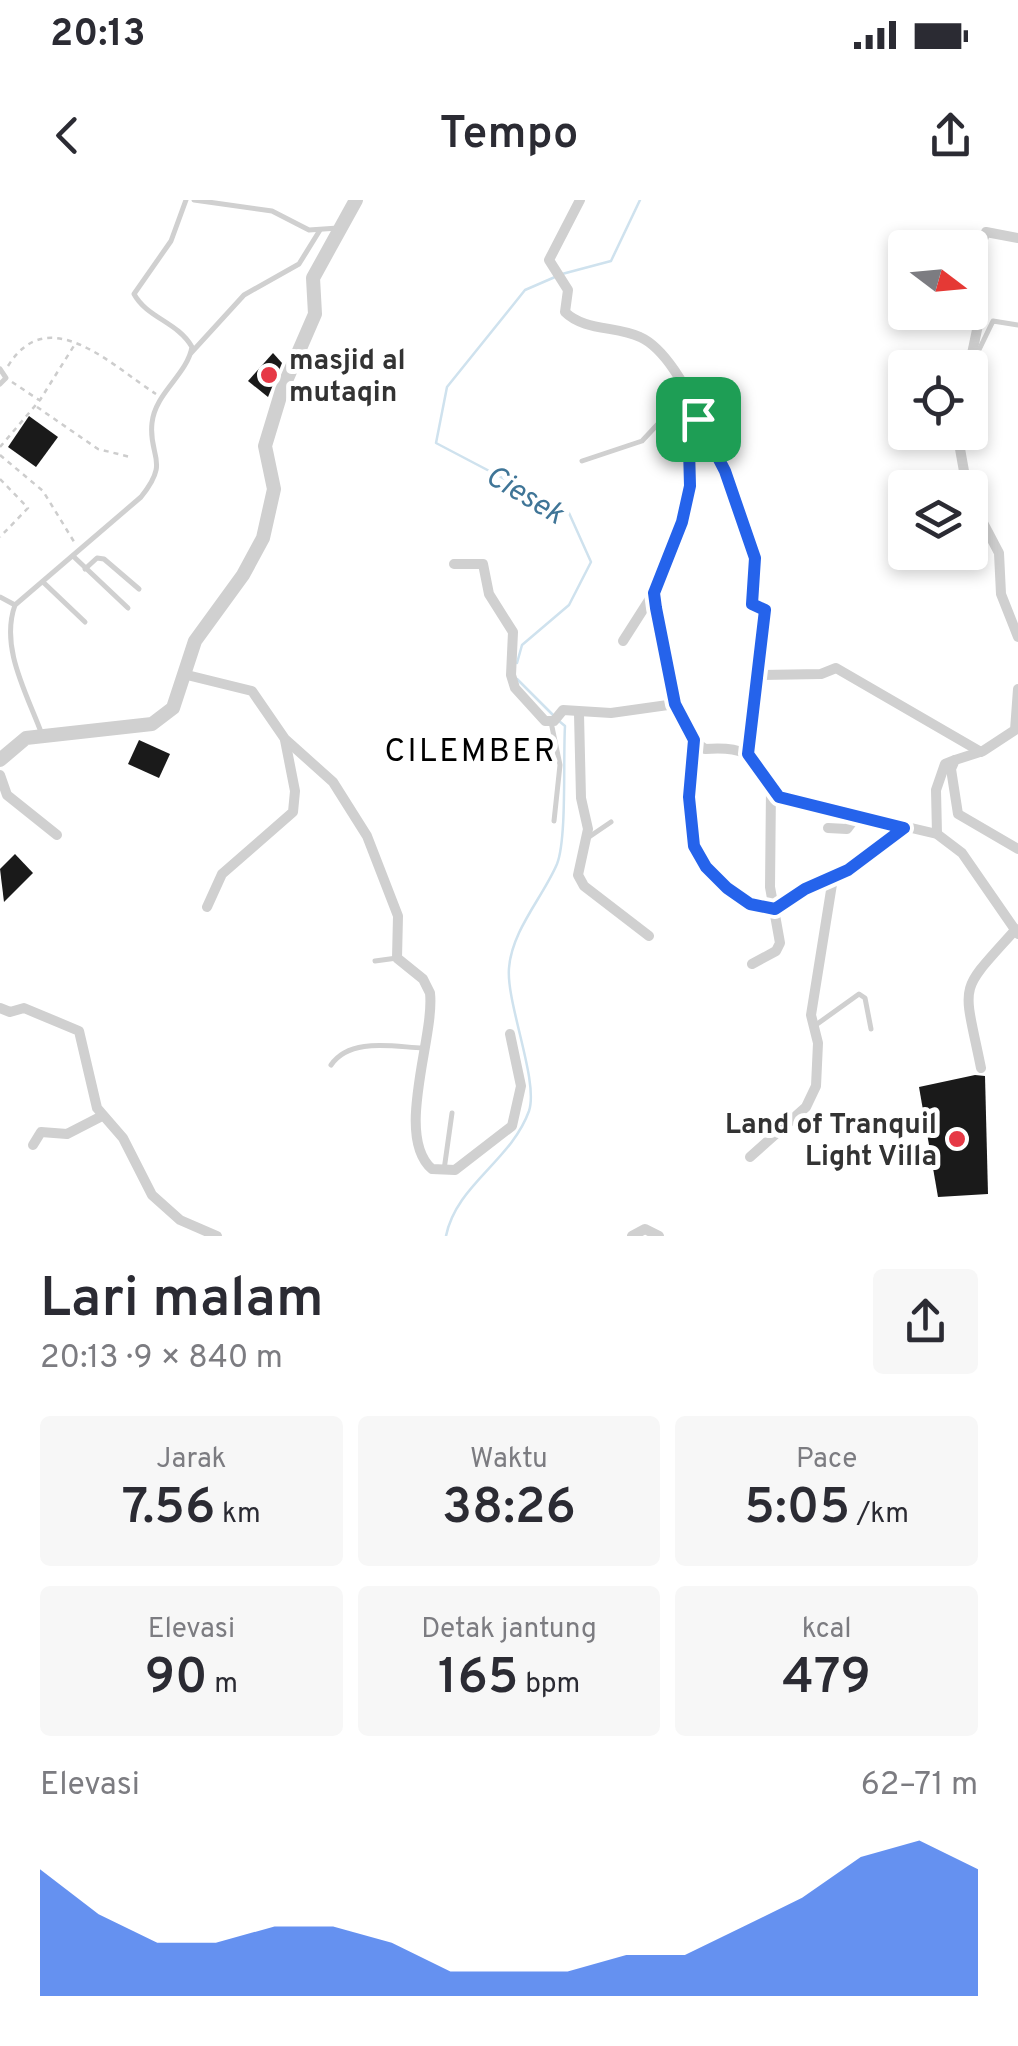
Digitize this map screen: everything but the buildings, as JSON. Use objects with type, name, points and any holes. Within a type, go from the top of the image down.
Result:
[{"type":"street","points":[[0,760],[22,740],[156,722],[176,704],[195,642],[243,575],[265,531],[274,488],[265,446],[282,390],[315,314],[313,278],[356,200]]},
{"type":"street","points":[[580,200],[548,262],[568,292],[564,310],[569,317],[643,338],[687,392],[725,471],[755,558],[752,604],[765,610],[748,754]]},
{"type":"street","points":[[973,350],[978,324],[977,253],[986,232],[1018,238]]},
{"type":"street","points":[[623,641],[654,593],[682,522],[690,486],[689,448],[698,419]]},
{"type":"street","points":[[988,534],[998,554],[1001,594],[1018,637]]},
{"type":"street","points":[[454,564],[483,564],[489,594],[512,632],[510,669],[519,698],[555,718],[675,704]]},
{"type":"street","points":[[654,593],[675,704],[694,740],[705,750],[734,748],[748,754],[779,797],[937,834],[962,853],[1017,931],[969,980],[967,1000],[981,1068]]},
{"type":"street","points":[[758,675],[821,674],[836,668],[982,751]]},
{"type":"street","points":[[187,674],[252,691],[285,739],[333,782],[367,836],[398,916],[397,958],[423,979],[430,993],[419,1140],[424,1162],[444,1172],[455,1170],[515,1122],[520,1086],[510,1034]]},
{"type":"street","points":[[937,834],[937,784],[945,764],[982,751],[1016,730],[1018,689]]},
{"type":"street","points":[[579,714],[587,838],[577,868],[581,883],[649,936]]},
{"type":"street","points":[[207,907],[222,874],[292,812],[295,791],[285,739]]},
{"type":"street","points":[[694,740],[690,813],[699,857],[743,900],[763,909],[775,909],[833,878],[904,828]]},
{"type":"street","points":[[955,760],[951,769],[958,814],[1018,849]]},
{"type":"street","points":[[0,775],[8,795],[57,836]]},
{"type":"street","points":[[752,964],[778,948],[770,887],[771,787]]},
{"type":"street","points":[[828,828],[847,829],[856,817]]},
{"type":"street","points":[[750,1157],[812,1098],[818,1071],[811,1015],[833,878]]},
{"type":"street","points":[[0,1022],[5,1010],[24,1008],[79,1031],[102,1116],[123,1138],[161,1205],[190,1226],[216,1236]]},
{"type":"street","points":[[33,1145],[41,1132],[66,1134],[102,1116]]},
{"type":"street","points":[[632,1236],[648,1229],[659,1236]]},
{"type":"lane","points":[[186,200],[171,241],[134,294],[144,307],[180,331],[191,353]]},
{"type":"lane","points":[[194,200],[272,211],[298,226],[341,228]]},
{"type":"lane","points":[[43,736],[6,636],[15,605],[149,486],[158,464],[151,424],[161,398],[191,353],[244,295],[299,264],[320,230]]},
{"type":"lane","points":[[978,350],[991,322],[1018,325]]},
{"type":"lane","points":[[0,384],[6,378],[3,369]]},
{"type":"lane","points":[[582,461],[648,438],[687,392]]},
{"type":"lane","points":[[72,556],[128,608]]},
{"type":"lane","points":[[85,569],[97,558],[104,559],[139,589]]},
{"type":"lane","points":[[43,582],[85,622]]},
{"type":"lane","points":[[0,597],[15,605]]},
{"type":"lane","points":[[554,821],[560,765],[555,718]]},
{"type":"lane","points":[[587,838],[611,822]]},
{"type":"lane","points":[[375,961],[397,958]]},
{"type":"lane","points":[[813,1028],[859,994],[865,998],[871,1029]]},
{"type":"lane","points":[[331,1065],[340,1055],[360,1048],[423,1048]]},
{"type":"lane","points":[[444,1172],[452,1114]]},
{"type":"path","points":[[3,369],[34,337],[50,335],[75,342],[161,398]]},
{"type":"path","points":[[0,447],[36,406],[75,342]]},
{"type":"path","points":[[6,378],[40,400]]},
{"type":"path","points":[[36,406],[98,449],[130,457]]},
{"type":"path","points":[[0,455],[43,491],[79,550]]},
{"type":"path","points":[[0,479],[28,508],[0,536]]},
{"type":"waterway","name":"Ciesek","points":[[562,274],[611,261],[640,200]]},
{"type":"waterway","name":"Ciesek","points":[[517,663],[522,645],[569,605],[591,562],[569,513],[436,443],[447,387],[525,290],[555,277]]},
{"type":"waterway","name":"Ciesek","points":[[517,679],[554,716]]},
{"type":"waterway","name":"Ciesek","points":[[446,1236],[461,1202],[510,1144],[529,1111],[530,1081],[512,1001],[509,968],[516,940],[560,852],[565,726],[559,721]]},
{"type":"place","name":"masjid al mutaqin","points":[[269,375]]},
{"type":"place","name":"Land of Tranquil Light Villa","points":[[957,1139]]},
{"type":"district","name":"CILEMBER","points":[[471,750]]},
{"type":"route","points":[[698,419],[725,471],[755,558],[752,604],[765,610],[748,754],[779,797],[904,828],[848,870],[805,889],[775,909],[763,909],[734,894],[706,867],[694,846],[689,797],[694,740],[675,704],[656,608],[654,593],[677,540],[687,504],[690,440],[698,419]]}]
